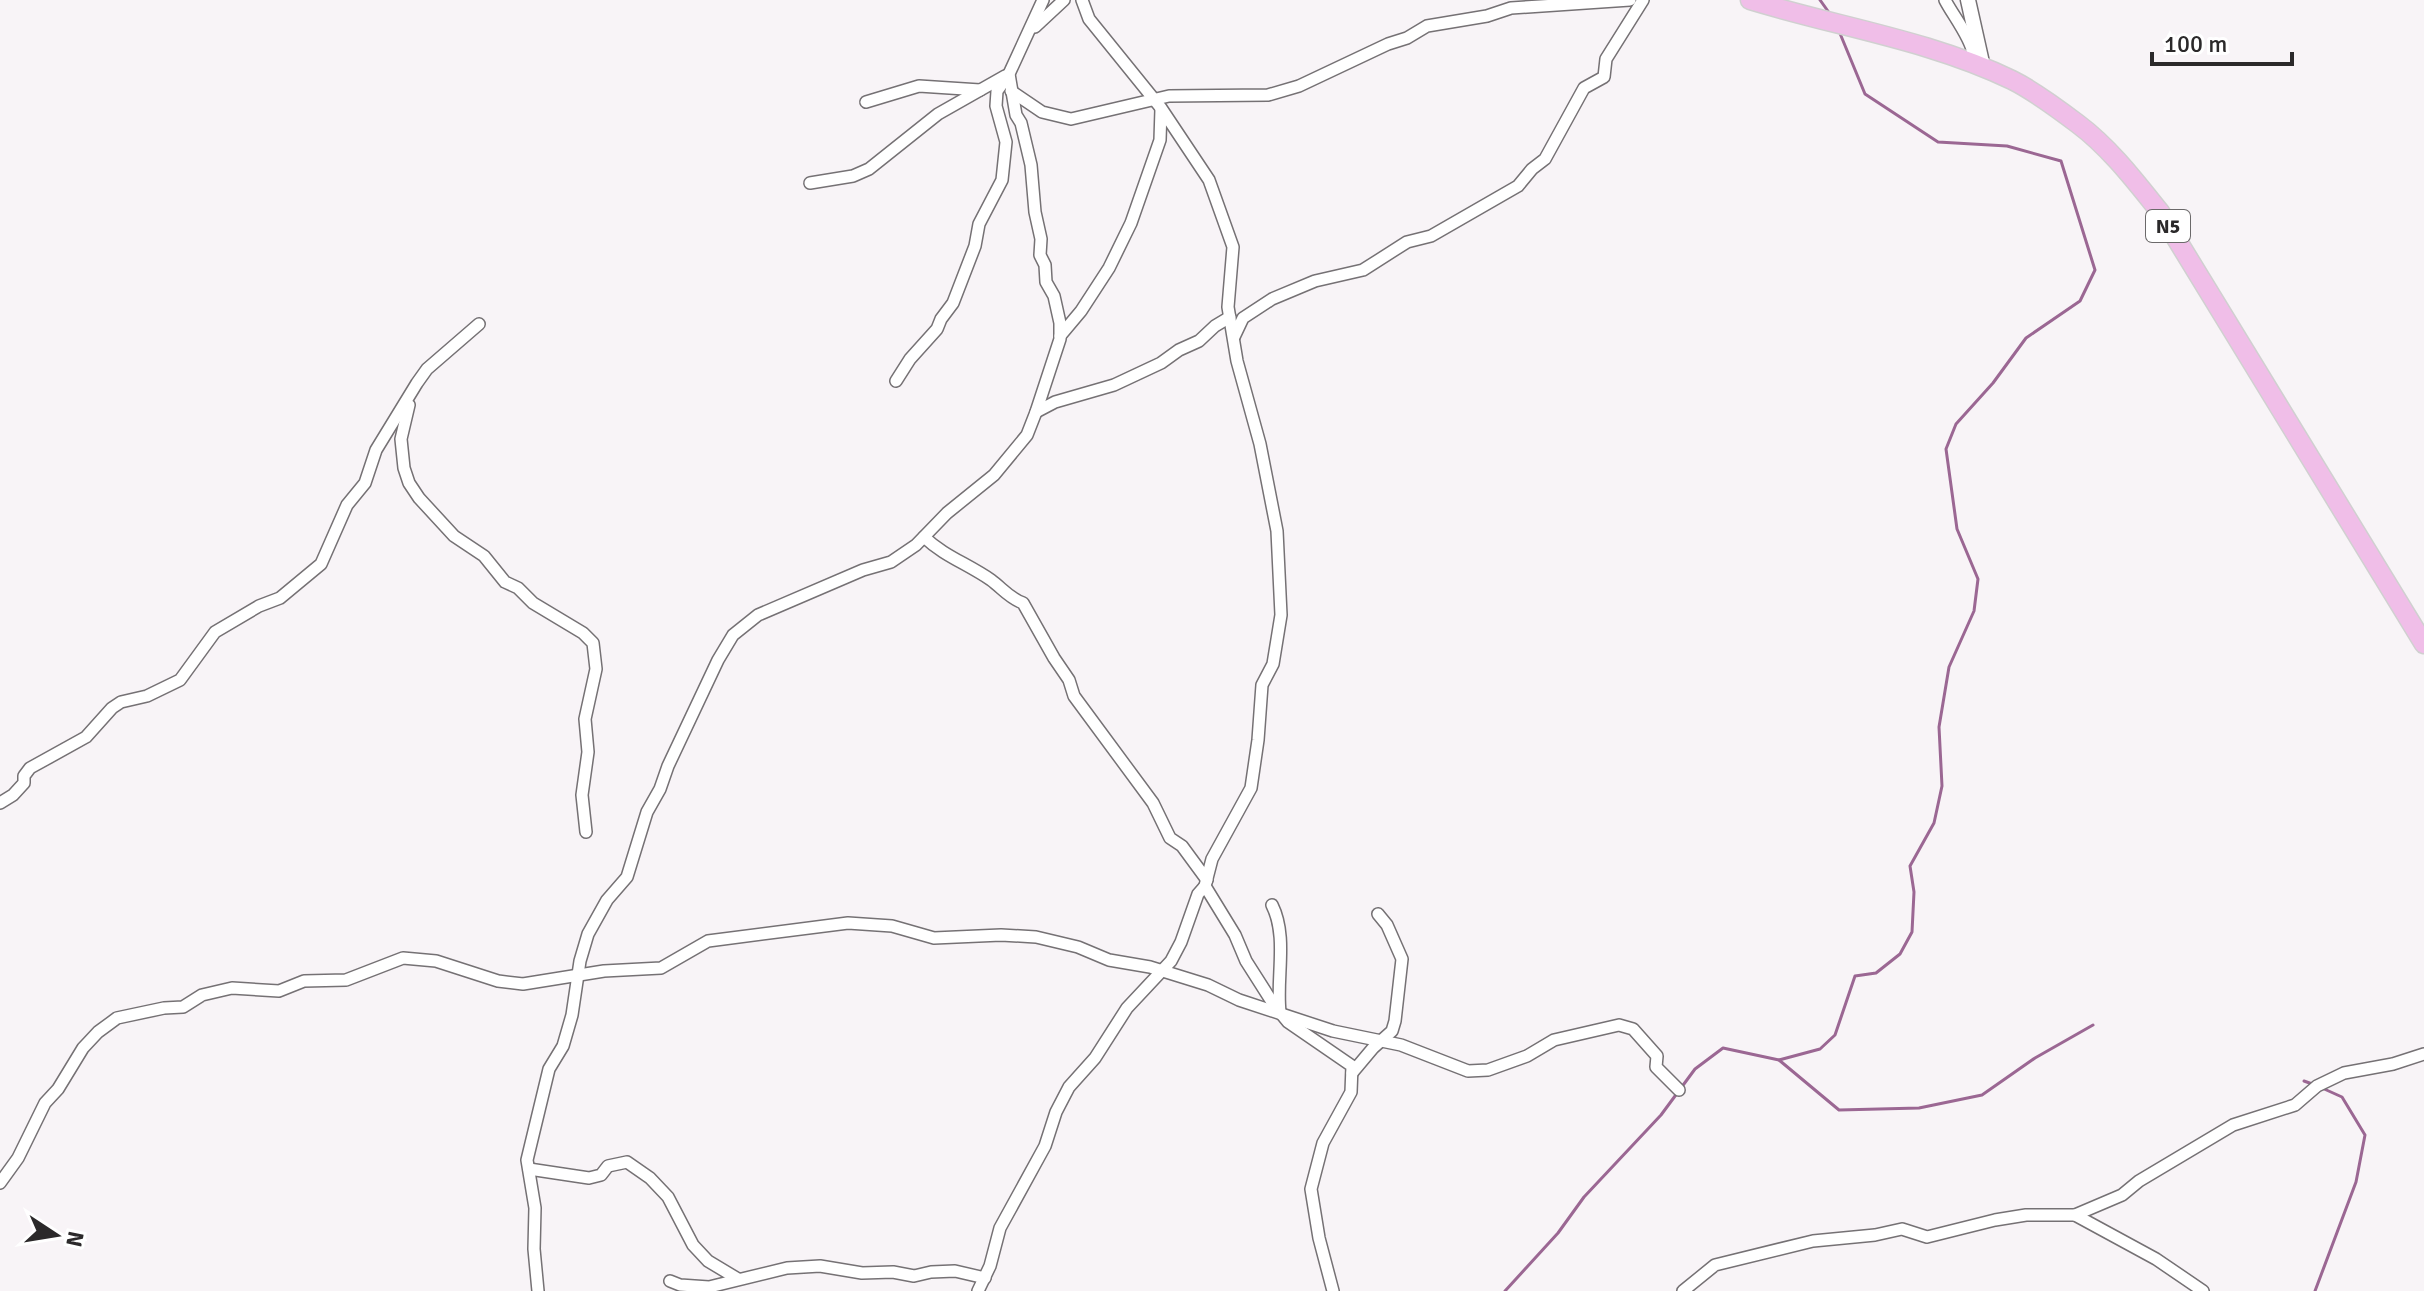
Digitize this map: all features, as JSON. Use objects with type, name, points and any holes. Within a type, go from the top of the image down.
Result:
[{"type":"highway","name":"N5","points":[[1750,0],[1893,38],[1978,65],[2016,82],[2079,125],[2121,165],[2160,212],[2424,644]]},
{"type":"street","points":[[896,381],[910,359],[937,329],[953,303],[975,246],[979,224],[1002,180],[1006,142],[996,106],[997,91],[1030,33],[1043,0]]},
{"type":"street","points":[[1030,33],[1064,0]]},
{"type":"street","points":[[978,1291],[995,1253],[1000,1228],[1045,1146],[1056,1112],[1069,1087],[1095,1058],[1127,1008],[1177,950],[1198,894],[1206,883],[1212,859],[1251,788],[1262,685],[1273,664],[1281,615],[1277,531],[1228,307],[1233,247],[1209,180],[1157,104],[1089,19],[1082,0]]},
{"type":"street","points":[[1011,91],[1042,112],[1071,119],[1157,104],[1169,96],[1268,95],[1299,86],[1427,26],[1487,16],[1511,8],[1630,0]]},
{"type":"street","points":[[1234,339],[1243,318],[1272,299],[1315,281],[1363,270],[1407,242],[1431,236],[1518,186],[1545,159],[1584,88],[1604,77],[1606,59],[1643,0]]},
{"type":"street","points":[[1945,0],[1974,48],[1978,65]]},
{"type":"street","points":[[1968,0],[1978,65]]},
{"type":"street","points":[[810,183],[853,176],[869,169],[938,114],[1009,74]]},
{"type":"street","points":[[1009,74],[1031,165],[1041,239],[1040,255],[1045,265],[1046,282],[1057,305],[1060,336]]},
{"type":"street","points":[[866,102],[919,86],[981,90]]},
{"type":"street","points":[[538,1291],[534,1249],[535,1208],[527,1160],[549,1069],[563,1046],[572,1015],[588,934],[607,900],[627,877],[647,812],[718,660],[733,635],[758,615],[863,570],[891,562],[916,545],[947,513],[994,475],[1027,435],[1060,336],[1081,311],[1109,268],[1147,184],[1160,140],[1157,104]]},
{"type":"street","points":[[1036,412],[1055,402],[1114,385],[1161,363],[1199,341],[1230,317]]},
{"type":"street","points":[[0,803],[24,783],[24,776],[30,768],[86,737],[121,702],[147,696],[180,680],[215,632],[259,606],[280,598],[321,564],[347,505],[365,483],[376,450],[413,389],[427,369],[479,324]]},
{"type":"street","points":[[413,389],[401,439],[404,468],[419,498],[454,536],[484,556],[505,582],[583,633],[593,643],[596,669],[585,719],[588,752],[582,795],[586,832]]},
{"type":"street","points":[[924,537],[946,556],[990,579],[1011,598],[1023,603],[1069,680],[1074,696],[1153,803],[1170,838],[1182,846],[1206,883],[1246,961],[1280,1013],[1288,1022],[1352,1066],[1351,1092],[1323,1143],[1311,1189],[1319,1238],[1333,1291]]},
{"type":"street","points":[[1272,905],[1280,944],[1280,1013]]},
{"type":"street","points":[[1352,1074],[1392,1031],[1395,1021],[1402,959],[1387,925],[1378,914]]},
{"type":"street","points":[[0,1183],[18,1158],[45,1103],[58,1089],[83,1048],[117,1018],[183,1007],[202,995],[232,988],[279,991],[304,981],[346,980],[403,958],[436,961],[514,984],[604,971],[661,968],[697,946],[719,939],[848,923],[892,926],[934,938],[1036,937],[1078,947],[1109,960],[1161,971],[1333,1031],[1401,1045],[1468,1071],[1488,1070],[1527,1056],[1554,1040],[1619,1025],[1633,1029],[1647,1042],[1657,1056],[1656,1067],[1679,1090]]},
{"type":"street","points":[[1683,1291],[1715,1265],[1813,1241],[1902,1229],[1927,1237],[2026,1215],[2075,1215],[2122,1195],[2152,1173],[2233,1125],[2295,1105],[2317,1086],[2344,1073],[2393,1064],[2424,1054]]},
{"type":"street","points":[[529,1169],[589,1178],[601,1175],[608,1166],[627,1162],[650,1178],[668,1197],[693,1245],[708,1261],[738,1279]]},
{"type":"street","points":[[2075,1215],[2156,1259],[2203,1291]]},
{"type":"street","points":[[680,1291],[670,1281],[680,1285],[709,1287],[787,1268],[820,1266],[862,1273],[893,1272],[914,1276],[955,1271],[985,1278]]},
{"type":"waterway","points":[[1820,0],[1830,14]]},
{"type":"waterway","points":[[1779,1060],[1820,1049],[1835,1035],[1855,976],[1876,973],[1900,954],[1912,932],[1914,892],[1910,866],[1934,823],[1942,786],[1939,727],[1949,667],[1974,611],[1978,579],[1957,529],[1946,449],[1956,424],[1993,383],[2026,338],[2080,301],[2095,270],[2061,161],[2007,146],[1938,142],[1865,94],[1839,31]]},
{"type":"waterway","points":[[1505,1291],[1558,1233],[1584,1197],[1661,1115],[1695,1069],[1723,1048],[1779,1060],[1839,1110],[1919,1108],[1982,1095],[2035,1058],[2093,1025]]},
{"type":"waterway","points":[[2304,1081],[2315,1085]]},
{"type":"waterway","points":[[2315,1291],[2356,1182],[2365,1135],[2342,1097],[2322,1088]]}]
